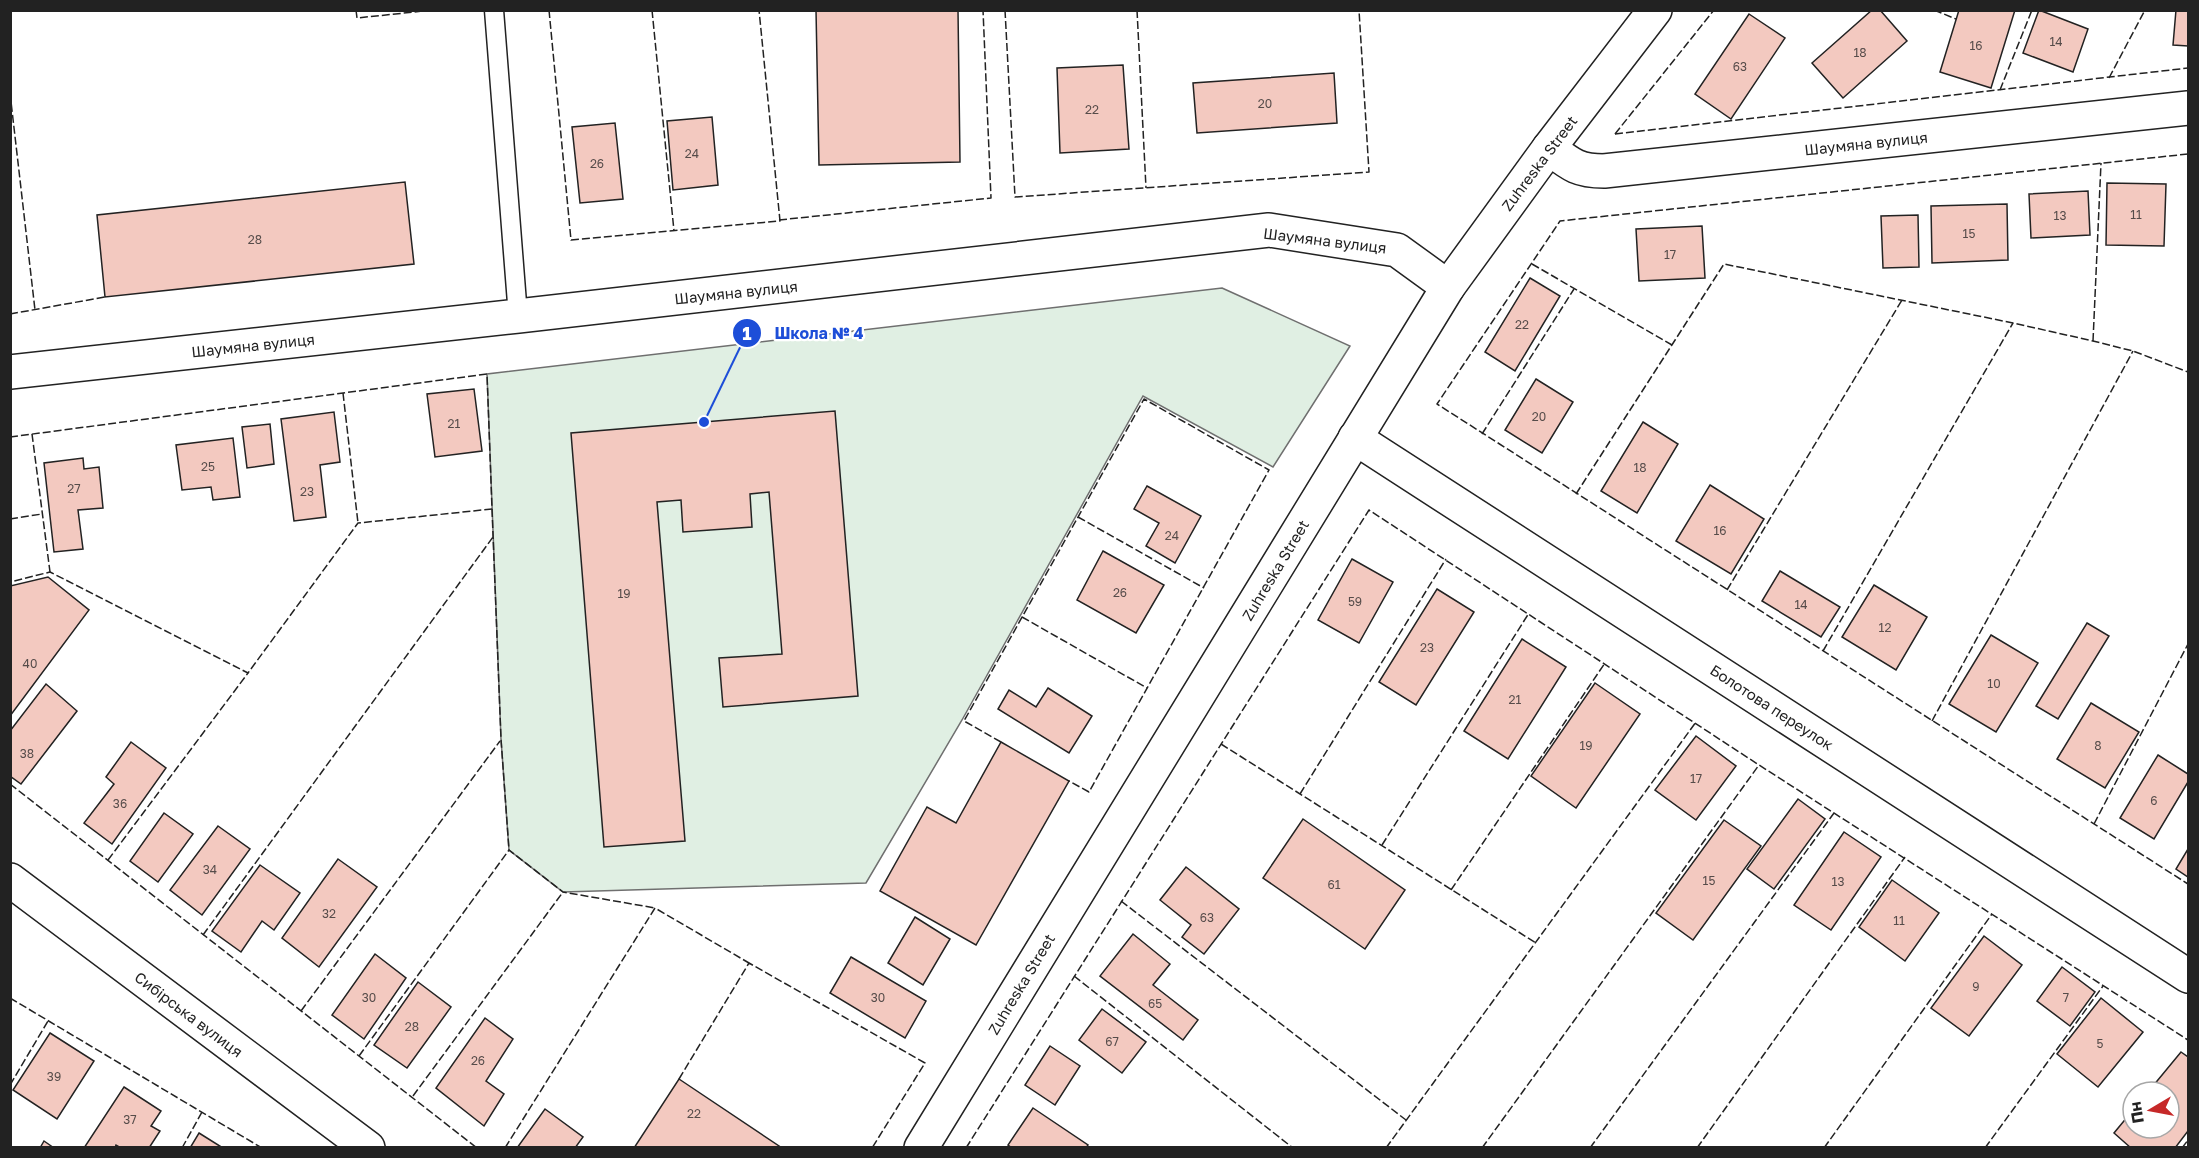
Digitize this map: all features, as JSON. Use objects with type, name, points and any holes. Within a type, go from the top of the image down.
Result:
[{"type":"street","name":"Zuhreska Street","points":[[921,1148],[1448,286],[1549,148],[1655,10]]},
{"type":"street","name":"Шаумяна вулиця","points":[[1549,148],[1572,165],[1585,171],[1604,171],[2188,108]]},
{"type":"street","name":"Шаумяна вулиця","points":[[10,372],[1269,230],[1397,250],[1448,286]]},
{"type":"street","name":"Болотова переулок","points":[[1355,438],[2188,976]]},
{"type":"street","name":"Сибірська вулиця","points":[[10,879],[368,1148]]},
{"type":"lane","points":[[494,10],[518,316]]},
{"type":"green space","points":[[1222,288],[1350,346],[1273,467],[1143,396],[962,720],[866,883],[563,892],[509,850],[501,739],[487,374]]},
{"type":"building","points":[[816,10],[958,10],[960,162],[819,165]]},
{"type":"building","points":[[1872,10],[1880,10],[1907,41],[1843,98],[1812,63]]},
{"type":"building","points":[[1959,10],[2015,10],[1991,88],[1940,72]]},
{"type":"building","points":[[2039,10],[2088,29],[2073,72],[2023,53]]},
{"type":"building","points":[[2176,10],[2188,10],[2188,46],[2173,45]]},
{"type":"building","points":[[1749,14],[1785,38],[1731,119],[1695,94]]},
{"type":"building","points":[[1123,65],[1129,149],[1060,153],[1057,68]]},
{"type":"building","points":[[1334,73],[1337,123],[1197,133],[1193,83]]},
{"type":"building","points":[[712,117],[718,185],[673,190],[667,121]]},
{"type":"building","points":[[615,123],[623,199],[580,203],[572,127]]},
{"type":"building","points":[[405,182],[414,264],[105,297],[97,215]]},
{"type":"building","points":[[2107,183],[2166,184],[2164,246],[2106,245]]},
{"type":"building","points":[[2088,191],[2090,235],[2031,238],[2029,194]]},
{"type":"building","points":[[2007,204],[2008,260],[1932,263],[1931,206]]},
{"type":"building","points":[[1918,215],[1919,267],[1883,268],[1881,216]]},
{"type":"building","points":[[1702,226],[1705,278],[1639,281],[1636,229]]},
{"type":"building","points":[[1530,278],[1560,296],[1515,371],[1485,352]]},
{"type":"building","points":[[1536,379],[1573,402],[1542,453],[1505,430]]},
{"type":"building","points":[[474,389],[482,451],[435,457],[427,394]]},
{"type":"building","points":[[835,411],[858,696],[723,707],[719,658],[782,654],[769,492],[750,494],[752,527],[683,532],[681,500],[657,502],[685,841],[604,847],[571,433]]},
{"type":"building","points":[[334,412],[340,462],[320,465],[326,517],[294,521],[281,419]]},
{"type":"building","points":[[1643,422],[1678,444],[1637,513],[1601,491]]},
{"type":"building","points":[[270,424],[274,464],[247,468],[242,427]]},
{"type":"building","points":[[233,438],[240,497],[213,500],[211,487],[182,490],[176,445]]},
{"type":"building","points":[[83,458],[84,469],[99,467],[103,508],[78,510],[83,549],[54,552],[44,463]]},
{"type":"building","points":[[1710,485],[1764,519],[1731,574],[1676,541]]},
{"type":"building","points":[[1147,486],[1201,516],[1175,563],[1146,546],[1159,523],[1134,509]]},
{"type":"building","points":[[1103,551],[1164,585],[1136,633],[1077,600]]},
{"type":"building","points":[[1352,559],[1393,582],[1359,643],[1318,620]]},
{"type":"building","points":[[1780,571],[1840,607],[1821,637],[1762,601]]},
{"type":"building","points":[[48,577],[89,610],[10,716],[10,586]]},
{"type":"building","points":[[1874,585],[1927,617],[1896,670],[1842,637]]},
{"type":"building","points":[[1437,589],[1474,612],[1416,705],[1379,682]]},
{"type":"building","points":[[2087,623],[2109,636],[2058,719],[2036,706]]},
{"type":"building","points":[[1991,635],[2038,663],[1996,732],[1949,704]]},
{"type":"building","points":[[1522,639],[1566,667],[1508,759],[1464,731]]},
{"type":"building","points":[[1595,683],[1640,714],[1576,808],[1531,776]]},
{"type":"building","points":[[46,684],[77,711],[21,784],[10,776],[10,731]]},
{"type":"building","points":[[1048,688],[1092,716],[1069,753],[998,709],[1009,690],[1036,707]]},
{"type":"building","points":[[2091,703],[2139,732],[2105,788],[2057,759]]},
{"type":"building","points":[[1696,736],[1736,766],[1696,820],[1655,790]]},
{"type":"building","points":[[131,742],[166,768],[112,844],[84,823],[114,784],[106,777]]},
{"type":"building","points":[[1001,742],[1069,781],[976,945],[880,891],[927,807],[956,823]]},
{"type":"building","points":[[2158,755],[2188,774],[2188,782],[2154,839],[2120,818]]},
{"type":"building","points":[[1798,799],[1825,819],[1774,889],[1747,869]]},
{"type":"building","points":[[164,813],[193,834],[158,882],[130,861]]},
{"type":"building","points":[[1303,819],[1405,890],[1365,949],[1263,878]]},
{"type":"building","points":[[1724,820],[1761,846],[1693,940],[1656,913]]},
{"type":"building","points":[[218,826],[250,849],[202,915],[170,890]]},
{"type":"building","points":[[1844,832],[1881,857],[1831,930],[1794,905]]},
{"type":"building","points":[[2188,849],[2188,877],[2176,869]]},
{"type":"building","points":[[338,859],[377,887],[319,967],[282,938]]},
{"type":"building","points":[[260,865],[300,893],[274,930],[262,921],[241,952],[212,931]]},
{"type":"building","points":[[1186,867],[1239,909],[1204,954],[1182,937],[1191,925],[1160,900]]},
{"type":"building","points":[[1892,880],[1939,913],[1905,961],[1859,927]]},
{"type":"building","points":[[915,917],[950,939],[923,985],[888,963]]},
{"type":"building","points":[[1133,934],[1170,964],[1153,985],[1198,1020],[1183,1040],[1100,976]]},
{"type":"building","points":[[1984,936],[2022,965],[1969,1036],[1931,1008]]},
{"type":"building","points":[[375,954],[406,978],[364,1039],[332,1015]]},
{"type":"building","points":[[851,957],[926,1001],[905,1038],[830,993]]},
{"type":"building","points":[[2062,967],[2095,992],[2070,1026],[2037,1001]]},
{"type":"building","points":[[418,982],[451,1007],[407,1068],[374,1045]]},
{"type":"building","points":[[2101,998],[2143,1032],[2098,1087],[2057,1054]]},
{"type":"building","points":[[1102,1009],[1146,1042],[1122,1073],[1079,1040]]},
{"type":"building","points":[[485,1018],[513,1039],[486,1081],[504,1094],[484,1126],[436,1088]]},
{"type":"building","points":[[50,1033],[94,1061],[57,1119],[13,1090]]},
{"type":"building","points":[[1050,1046],[1080,1066],[1055,1105],[1025,1085]]},
{"type":"building","points":[[2181,1052],[2188,1057],[2188,1131],[2175,1148],[2131,1148],[2122,1140],[2181,1140],[2181,1080],[2158,1080]]},
{"type":"building","points":[[679,1079],[782,1148],[634,1148]]},
{"type":"building","points":[[124,1087],[161,1111],[151,1126],[160,1131],[149,1148],[121,1148],[116,1145],[115,1148],[84,1148]]},
{"type":"building","points":[[1033,1108],[1088,1145],[1086,1148],[1012,1148],[1008,1145]]},
{"type":"building","points":[[545,1109],[583,1137],[575,1148],[517,1148]]},
{"type":"building","points":[[2121,1125],[2121,1139],[2114,1133]]},
{"type":"building","points":[[199,1133],[223,1148],[190,1148]]},
{"type":"building","points":[[44,1141],[54,1148],[40,1148]]},
{"type":"fence","points":[[356,10],[357,18],[433,10]]},
{"type":"fence","points":[[549,10],[571,240],[780,221],[759,10]]},
{"type":"fence","points":[[652,10],[674,231]]},
{"type":"fence","points":[[779,220],[991,198],[983,10]]},
{"type":"fence","points":[[1005,10],[1015,197],[1369,172],[1359,10]]},
{"type":"fence","points":[[1137,10],[1146,188]]},
{"type":"fence","points":[[1615,134],[1714,10]]},
{"type":"fence","points":[[1934,10],[1956,19]]},
{"type":"fence","points":[[2000,90],[2032,10]]},
{"type":"fence","points":[[2109,78],[2145,10]]},
{"type":"fence","points":[[1615,134],[2188,68]]},
{"type":"fence","points":[[10,93],[35,310]]},
{"type":"fence","points":[[2188,154],[1560,221],[1437,404],[2188,884]]},
{"type":"fence","points":[[2093,341],[2101,163]]},
{"type":"fence","points":[[1532,264],[1672,345]]},
{"type":"fence","points":[[1576,494],[1724,264],[2093,341],[2133,351],[2188,372]]},
{"type":"fence","points":[[1482,434],[1574,289]]},
{"type":"fence","points":[[10,314],[105,297]]},
{"type":"fence","points":[[1727,590],[1902,300]]},
{"type":"fence","points":[[1823,651],[2013,323]]},
{"type":"fence","points":[[1932,721],[2133,351]]},
{"type":"fence","points":[[10,437],[487,374],[492,509],[358,523],[248,673],[50,572],[10,582]]},
{"type":"fence","points":[[343,393],[358,523]]},
{"type":"fence","points":[[1001,742],[964,721],[1144,399],[1269,470],[1089,792],[1069,781]]},
{"type":"fence","points":[[32,434],[50,572]]},
{"type":"fence","points":[[492,509],[501,739],[509,850]]},
{"type":"fence","points":[[966,1148],[1369,510],[1759,765],[2188,1040]]},
{"type":"fence","points":[[10,519],[42,514]]},
{"type":"fence","points":[[1078,517],[1204,588]]},
{"type":"fence","points":[[203,935],[493,537]]},
{"type":"fence","points":[[1300,794],[1446,559]]},
{"type":"fence","points":[[1382,845],[1529,613]]},
{"type":"fence","points":[[1022,617],[1147,688]]},
{"type":"fence","points":[[2094,824],[2188,644]]},
{"type":"fence","points":[[1451,890],[1605,663]]},
{"type":"fence","points":[[108,860],[248,673]]},
{"type":"fence","points":[[1386,1148],[1696,722]]},
{"type":"fence","points":[[301,1011],[500,741]]},
{"type":"fence","points":[[1221,744],[1536,943]]},
{"type":"fence","points":[[1482,1148],[1759,765]]},
{"type":"fence","points":[[10,784],[477,1148]]},
{"type":"fence","points":[[1590,1148],[1834,813]]},
{"type":"fence","points":[[359,1056],[509,850],[563,892],[655,908]]},
{"type":"fence","points":[[1697,1148],[1905,857]]},
{"type":"fence","points":[[413,1096],[563,892]]},
{"type":"fence","points":[[1121,901],[1406,1120]]},
{"type":"fence","points":[[505,1148],[655,908],[749,963]]},
{"type":"fence","points":[[1824,1148],[1992,914]]},
{"type":"fence","points":[[679,1079],[749,963],[925,1063],[872,1148]]},
{"type":"fence","points":[[1074,976],[1293,1148]]},
{"type":"fence","points":[[1985,1148],[2103,986]]},
{"type":"fence","points":[[10,998],[262,1148]]},
{"type":"fence","points":[[10,1085],[48,1021]]},
{"type":"fence","points":[[182,1148],[202,1112]]},
{"type":"fence","points":[[2182,1148],[2188,1140]]},
{"type":"place","name":"Школа № 4","points":[[704,422]]}]
